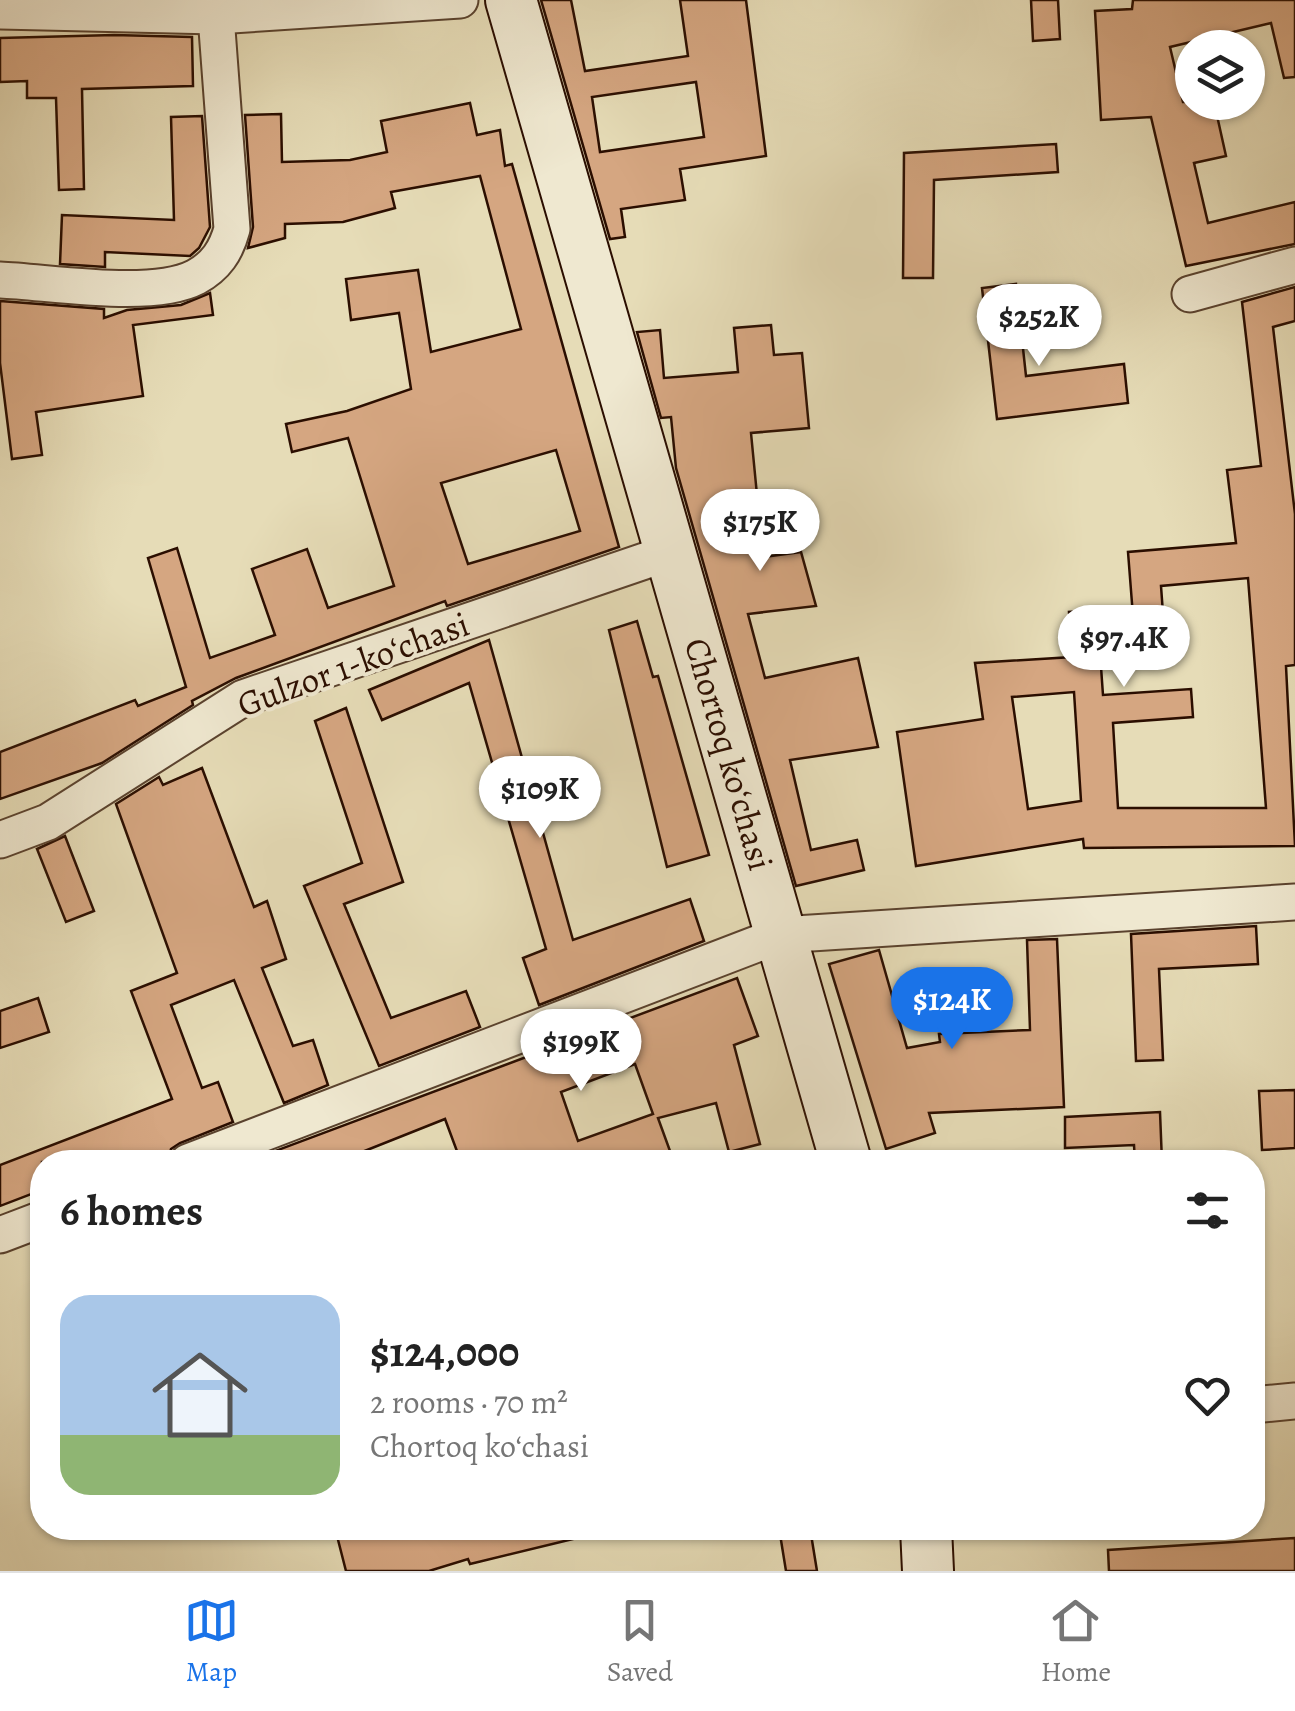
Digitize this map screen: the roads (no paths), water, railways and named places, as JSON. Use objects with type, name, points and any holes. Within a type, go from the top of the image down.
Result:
[{"type":"main road","name":"Chortoq koʻchasi","points":[[510,0],[843,1150]]},
{"type":"main road","points":[[927,1540],[928,1571]]},
{"type":"street","points":[[0,11],[216,16],[460,0]]},
{"type":"street","points":[[0,280],[147,287],[192,279],[214,264],[226,249],[232,229],[216,16]]},
{"type":"street","points":[[1190,294],[1295,265]]},
{"type":"street","name":"Gulzor 1-koʻchasi","points":[[0,840],[48,822],[243,698],[671,552]]},
{"type":"street","points":[[219,1150],[780,935],[1295,902]]},
{"type":"street","points":[[0,1235],[30,1223]]},
{"type":"street","points":[[1265,1404],[1295,1402]]}]
